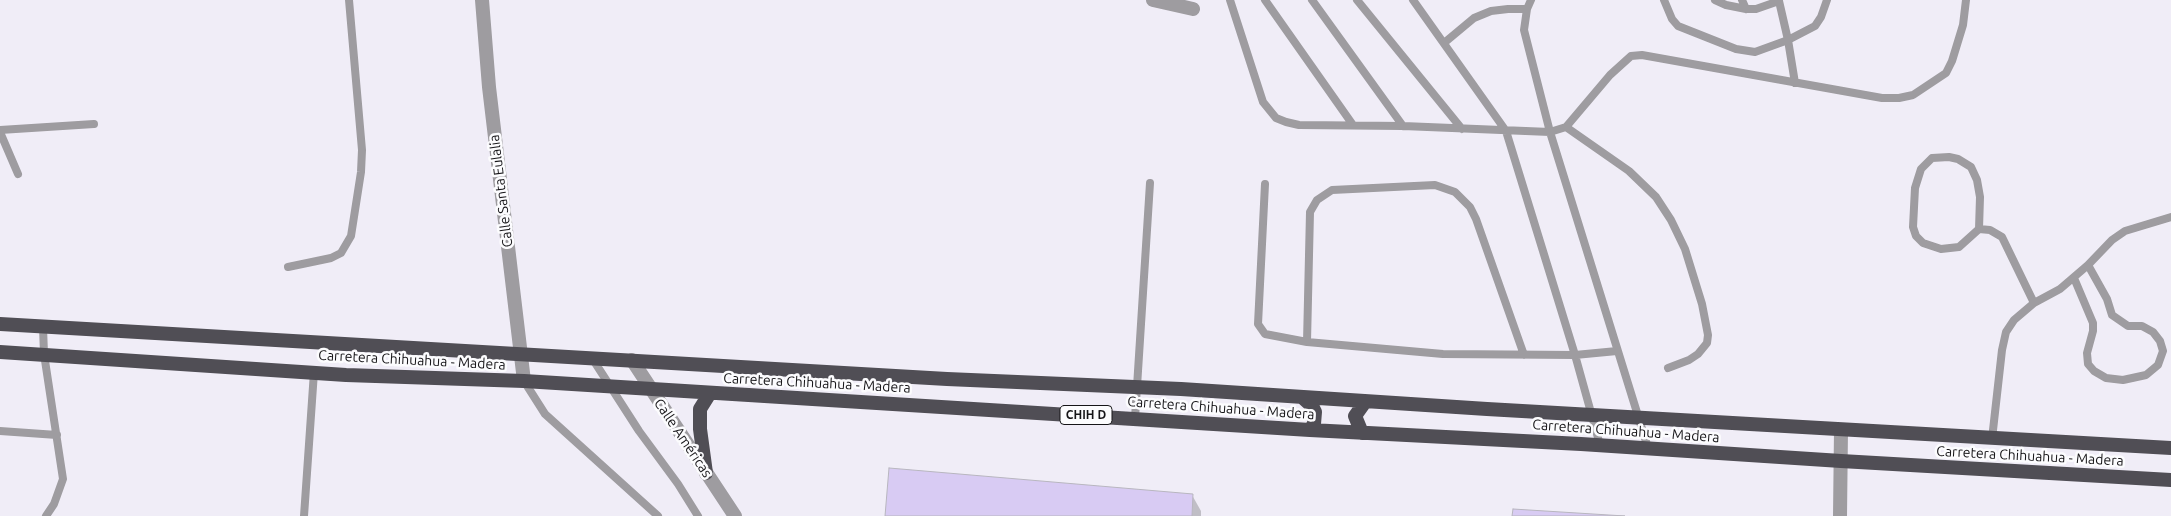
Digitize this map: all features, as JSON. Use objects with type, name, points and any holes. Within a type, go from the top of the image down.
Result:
[{"type":"highway","name":"Carretera Chihuahua - Madera","points":[[0,324],[946,379],[1136,387],[1992,439],[2171,448]]},
{"type":"highway","name":"Carretera Chihuahua - Madera","points":[[0,352],[314,372],[524,381],[1310,430],[1600,445],[1841,462],[2171,480]]},
{"type":"highway","points":[[706,473],[700,429],[700,409],[710,393]]},
{"type":"highway","points":[[1302,397],[1312,406],[1315,412],[1314,424],[1310,430]]},
{"type":"highway","points":[[1362,433],[1355,416],[1365,402]]},
{"type":"street","name":"Calle Santa Eulalia","points":[[482,0],[489,87],[524,381]]},
{"type":"street","points":[[1153,0],[1193,9]]},
{"type":"street","name":"Calle Américas","points":[[632,360],[735,516]]},
{"type":"street","points":[[1840,516],[1841,430]]},
{"type":"lane","points":[[288,266],[331,258],[341,254],[351,236],[361,172],[362,150],[349,0]]},
{"type":"lane","points":[[1230,0],[1262,102],[1269,112],[1281,120],[1299,125],[1403,126],[1550,132],[1566,127],[1610,75],[1631,56],[1642,55],[1882,98],[1899,98],[1913,95],[1946,74],[1963,25],[1966,0]]},
{"type":"lane","points":[[1265,0],[1353,125]]},
{"type":"lane","points":[[1312,0],[1403,126]]},
{"type":"lane","points":[[1357,0],[1462,129]]},
{"type":"lane","points":[[1413,0],[1506,130],[1593,415],[1600,445]]},
{"type":"lane","points":[[1531,0],[1527,9],[1524,30],[1526,42],[1550,132],[1648,448]]},
{"type":"lane","points":[[1664,0],[1672,19],[1678,26],[1736,49],[1755,52],[1788,40],[1815,26],[1821,17],[1827,0]]},
{"type":"lane","points":[[1714,0],[1746,9],[1756,9],[1780,0],[1795,83]]},
{"type":"lane","points":[[1742,0],[1746,9]]},
{"type":"lane","points":[[1444,43],[1474,18],[1491,11],[1527,9]]},
{"type":"lane","points":[[18,174],[0,131],[94,124]]},
{"type":"lane","points":[[1566,127],[1629,171],[1656,197],[1671,220],[1685,248],[1702,304],[1708,335],[1707,343],[1690,360],[1668,368]]},
{"type":"lane","points":[[1979,229],[1980,197],[1977,180],[1971,167],[1958,159],[1949,157],[1932,158],[1921,169],[1915,188],[1913,227],[1916,236],[1923,243],[1941,249],[1959,247],[1979,229],[1990,230],[2002,237],[2034,303]]},
{"type":"lane","points":[[1135,418],[1150,183]]},
{"type":"lane","points":[[1266,184],[1258,324],[1261,331],[1272,337],[1307,342],[1443,354],[1575,355],[1617,351]]},
{"type":"lane","points":[[1307,342],[1310,212],[1318,200],[1332,190],[1436,185],[1455,192],[1470,207],[1476,219],[1524,355]]},
{"type":"lane","points":[[1992,439],[2002,350],[2006,332],[2014,320],[2034,303],[2060,290],[2112,240],[2125,231],[2171,217]]},
{"type":"lane","points":[[2074,278],[2093,324],[2087,353],[2088,364],[2094,371],[2106,378],[2123,380],[2146,375],[2158,365],[2162,351],[2160,341],[2153,332],[2142,326],[2128,326],[2112,315],[2107,299],[2088,265]]},
{"type":"lane","points":[[43,327],[44,354],[63,478],[54,504],[46,516]]},
{"type":"lane","points":[[592,358],[639,432],[678,484],[698,516]]},
{"type":"lane","points":[[304,516],[314,372]]},
{"type":"lane","points":[[524,381],[545,414],[658,516]]},
{"type":"lane","points":[[0,431],[57,436]]},
{"type":"building","points":[[889,468],[1193,494],[1192,516],[885,516]]},
{"type":"building","points":[[1513,509],[1625,516],[1512,516]]}]
